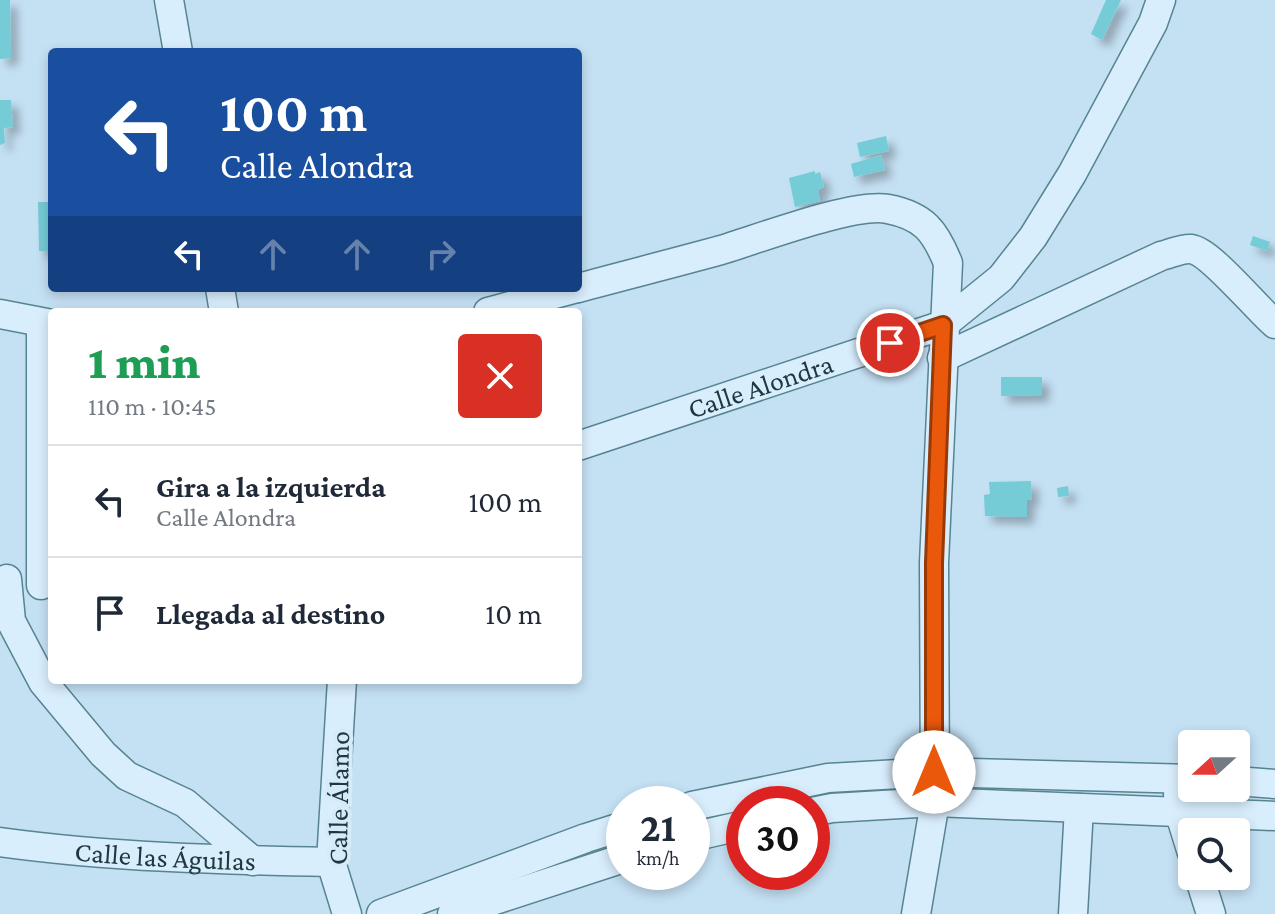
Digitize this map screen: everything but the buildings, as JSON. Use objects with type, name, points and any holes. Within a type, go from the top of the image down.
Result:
[{"type":"street","points":[[169,0],[177,48]]},
{"type":"street","points":[[943,325],[1001,278],[1033,237],[1072,174],[1153,23],[1161,0]]},
{"type":"street","points":[[582,287],[722,250],[851,211],[885,208],[914,216],[936,235],[948,263],[934,563],[935,802],[916,914]]},
{"type":"street","points":[[942,358],[1161,256],[1190,249],[1207,255],[1275,324]]},
{"type":"street","points":[[503,308],[562,292]]},
{"type":"street","points":[[0,314],[47,324],[47,586],[3,578],[11,621],[43,682],[103,754],[127,776],[185,803],[253,861]]},
{"type":"street","name":"Calle Alondra","points":[[582,445],[943,325]]},
{"type":"street","name":"Calle Álamo","points":[[342,684],[331,862],[347,914]]},
{"type":"street","points":[[710,802],[828,778],[934,772],[1178,778]]},
{"type":"street","points":[[1250,782],[1275,784]]},
{"type":"street","points":[[830,808],[935,802],[1275,816]]},
{"type":"street","points":[[1180,802],[1181,818]]},
{"type":"street","points":[[1073,914],[1079,808]]},
{"type":"street","points":[[381,914],[606,832]]},
{"type":"street","name":"Calle las Águilas","points":[[0,842],[253,861],[331,862]]},
{"type":"street","points":[[452,914],[606,864]]},
{"type":"street","points":[[1203,890],[1211,914]]},
{"type":"route","points":[[890,343],[943,325],[934,563],[934,772]]}]
